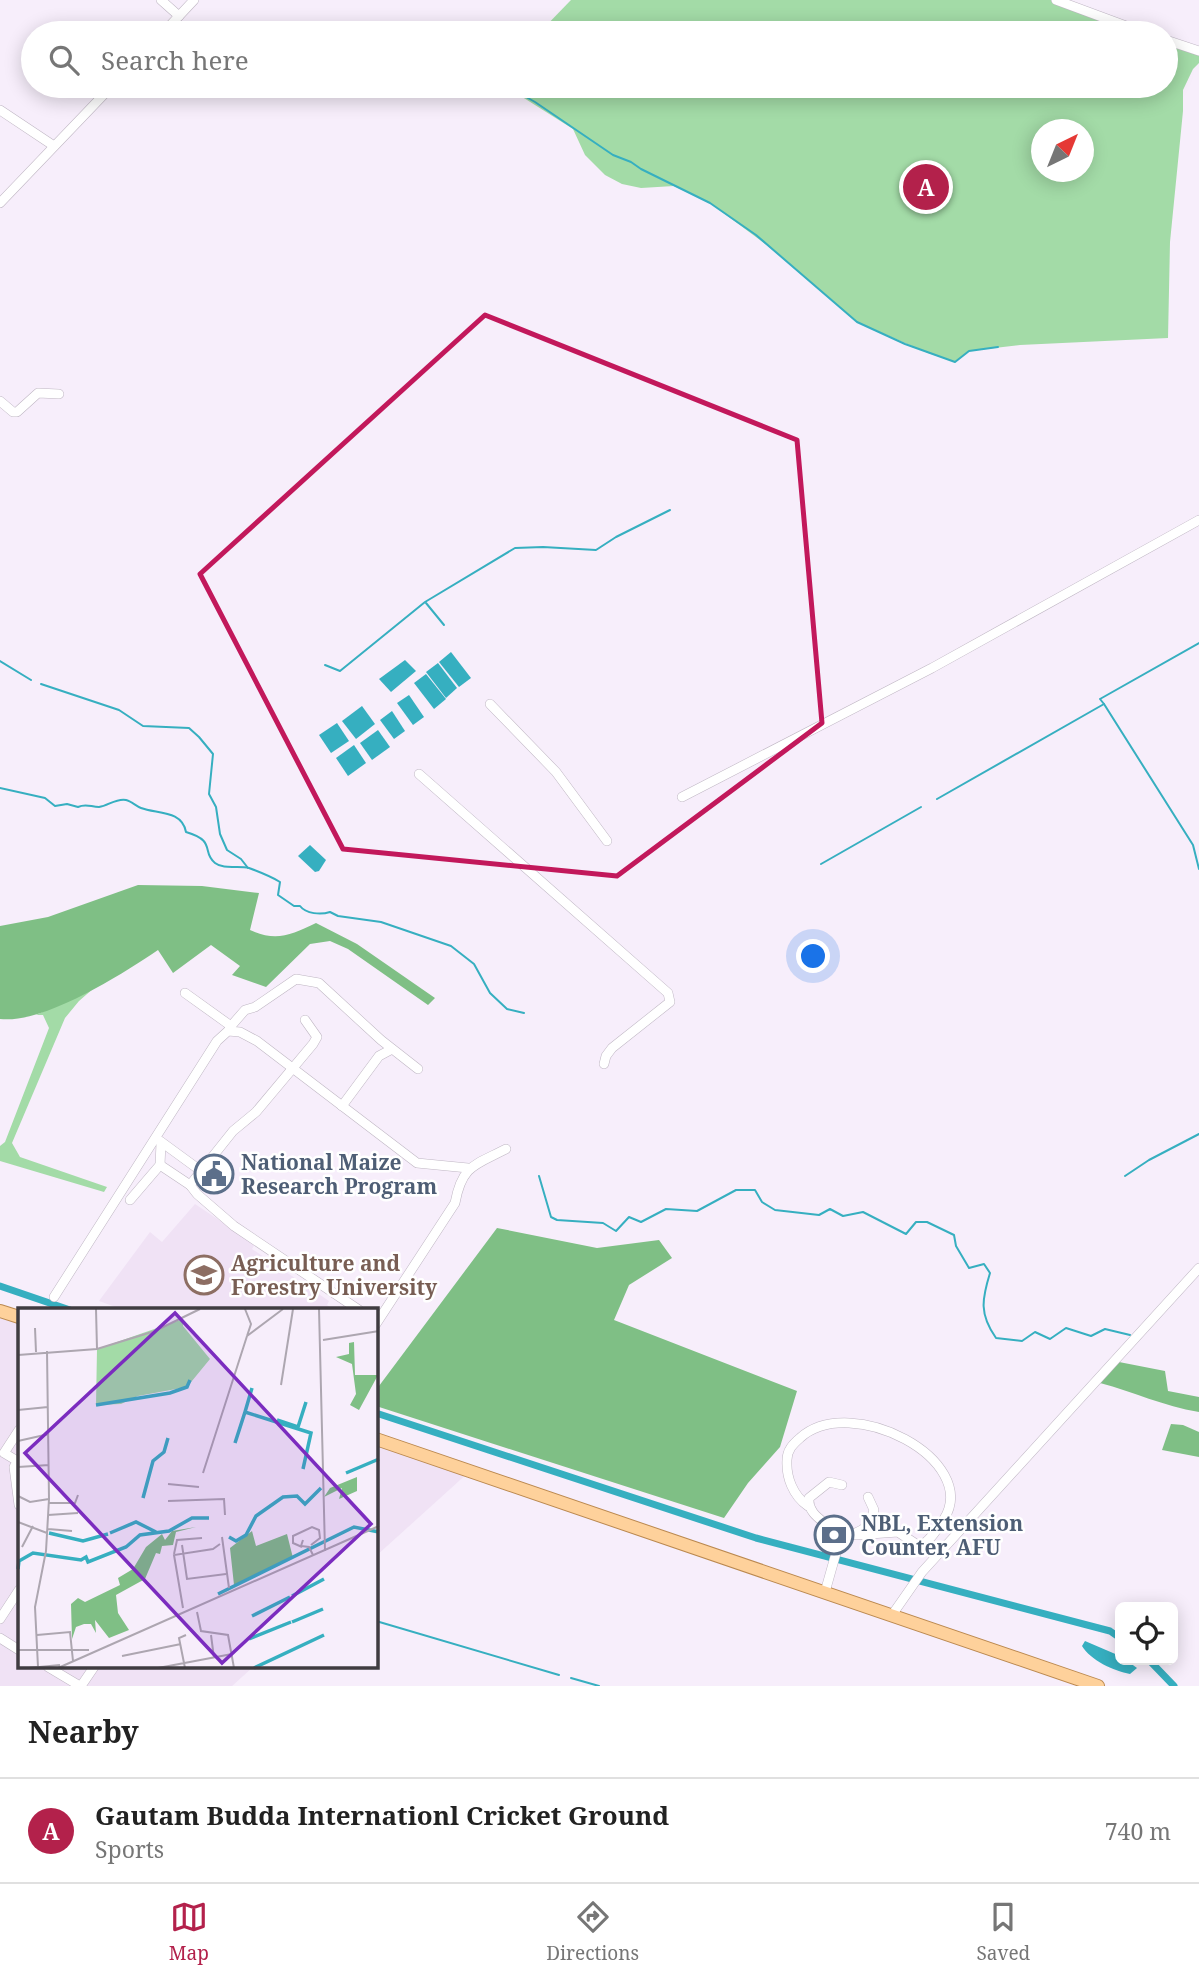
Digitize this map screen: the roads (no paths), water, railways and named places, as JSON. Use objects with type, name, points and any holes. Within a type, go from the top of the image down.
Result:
[{"type":"main road","points":[[0,1311],[18,1317]]},
{"type":"main road","points":[[378,1440],[1098,1686]]},
{"type":"street","points":[[161,0],[179,16]]},
{"type":"street","points":[[174,21],[194,0]]},
{"type":"street","points":[[1055,0],[1112,21]]},
{"type":"street","points":[[1178,44],[1199,51]]},
{"type":"street","points":[[0,203],[100,98]]},
{"type":"street","points":[[0,110],[54,146]]},
{"type":"street","points":[[0,401],[13,412],[17,412],[38,393],[59,394]]},
{"type":"street","points":[[681,797],[932,668],[1199,520]]},
{"type":"street","points":[[490,704],[556,772],[607,841]]},
{"type":"street","points":[[419,774],[668,993],[670,1002],[612,1048],[604,1064]]},
{"type":"street","points":[[54,1297],[159,1140],[217,1041],[245,1010],[255,1007],[296,979],[319,983],[418,1069]]},
{"type":"street","points":[[185,993],[230,1028],[247,1035],[293,1068],[417,1163],[467,1168],[506,1149]]},
{"type":"street","points":[[190,1185],[233,1131],[256,1112],[317,1037],[305,1020]]},
{"type":"street","points":[[342,1106],[379,1056],[392,1049]]},
{"type":"street","points":[[130,1200],[160,1165],[159,1140]]},
{"type":"street","points":[[159,1140],[201,1171]]},
{"type":"street","points":[[160,1165],[190,1185],[234,1226],[356,1308]]},
{"type":"street","points":[[378,1320],[455,1203],[458,1186],[467,1168]]},
{"type":"street","points":[[892,1615],[922,1572],[1199,1268]]},
{"type":"street","points":[[842,1421],[857,1422],[878,1427],[913,1445],[934,1461],[948,1484],[952,1504],[944,1520],[924,1544],[914,1544],[898,1532],[856,1535],[841,1539],[797,1496],[790,1484],[786,1470],[787,1454],[792,1445],[817,1426],[842,1421]]},
{"type":"street","points":[[18,1431],[2,1452],[18,1462],[14,1467],[18,1497]]},
{"type":"street","points":[[808,1506],[808,1497],[824,1484],[829,1482],[842,1485]]},
{"type":"street","points":[[856,1535],[873,1515],[874,1510],[868,1497]]},
{"type":"street","points":[[825,1592],[841,1539]]},
{"type":"street","points":[[0,1619],[18,1592]]},
{"type":"street","points":[[0,1638],[18,1649]]},
{"type":"street","points":[[50,1668],[80,1686],[93,1668]]},
{"type":"water","points":[[451,652],[471,678],[459,687],[439,662]]},
{"type":"water","points":[[405,660],[416,671],[391,692],[379,679]]},
{"type":"water","points":[[438,663],[457,688],[446,698],[426,672]]},
{"type":"water","points":[[426,674],[446,699],[434,709],[414,683]]},
{"type":"water","points":[[409,695],[424,717],[413,725],[397,703]]},
{"type":"water","points":[[362,706],[375,724],[356,739],[342,721]]},
{"type":"water","points":[[392,711],[405,731],[394,739],[380,720]]},
{"type":"water","points":[[337,723],[349,741],[331,753],[319,735]]},
{"type":"water","points":[[378,730],[390,747],[372,760],[360,743]]},
{"type":"water","points":[[354,745],[366,763],[348,776],[336,758]]},
{"type":"water","points":[[310,845],[326,860],[319,871],[315,872],[298,856]]},
{"type":"water","points":[[1085,1641],[1115,1654],[1115,1665],[1133,1665],[1137,1668],[1130,1674],[1117,1670],[1091,1656],[1082,1646]]},
{"type":"waterway","points":[[528,98],[613,155],[710,203],[756,235],[857,322],[905,344],[955,362],[969,351],[998,347]]},
{"type":"waterway","points":[[325,665],[340,671],[425,602],[515,548],[596,550],[670,510]]},
{"type":"waterway","points":[[426,603],[444,625]]},
{"type":"waterway","points":[[1104,704],[1100,699],[1199,643]]},
{"type":"waterway","points":[[0,661],[31,680]]},
{"type":"waterway","points":[[41,684],[119,710],[143,726],[189,728],[213,754],[209,794],[216,807],[220,834],[227,850],[241,859],[248,868]]},
{"type":"waterway","points":[[937,799],[1104,704],[1193,845],[1199,869]]},
{"type":"waterway","points":[[0,788],[45,798],[55,806],[67,804],[99,807],[126,800],[141,808],[174,816],[184,825],[186,832],[202,839],[215,863],[249,868],[277,880],[280,882],[278,895],[294,906],[314,913],[330,912],[338,916],[381,922],[451,946],[474,964],[490,993],[507,1009],[524,1013]]},
{"type":"waterway","points":[[821,864],[921,807]]},
{"type":"waterway","points":[[1125,1176],[1199,1134]]},
{"type":"waterway","points":[[539,1176],[551,1217],[557,1220],[603,1223],[616,1231],[629,1217],[641,1222],[666,1209],[697,1211],[736,1190],[755,1190],[762,1202],[775,1210],[819,1215],[830,1209],[843,1216],[863,1212],[906,1234],[916,1222],[927,1222],[954,1235],[956,1246],[969,1268],[984,1264],[990,1273],[984,1306],[987,1321],[996,1338],[1022,1341],[1035,1332],[1050,1339],[1066,1328],[1091,1336],[1105,1329],[1130,1335]]},
{"type":"waterway","points":[[0,1286],[64,1308]]},
{"type":"waterway","points":[[378,1414],[756,1538],[1115,1634]]},
{"type":"waterway","points":[[378,1622],[559,1675]]},
{"type":"waterway","points":[[1154,1665],[1174,1686]]},
{"type":"waterway","points":[[571,1678],[599,1686]]},
{"type":"place","name":"Gautam Budda Internationl Cricket Ground","points":[[926,187]]},
{"type":"place","name":"National Maize Research Program","points":[[214,1174]]},
{"type":"place","name":"Agriculture and Forestry University","points":[[204,1275]]},
{"type":"place","name":"NBL, Extension Counter, AFU","points":[[834,1535]]}]
